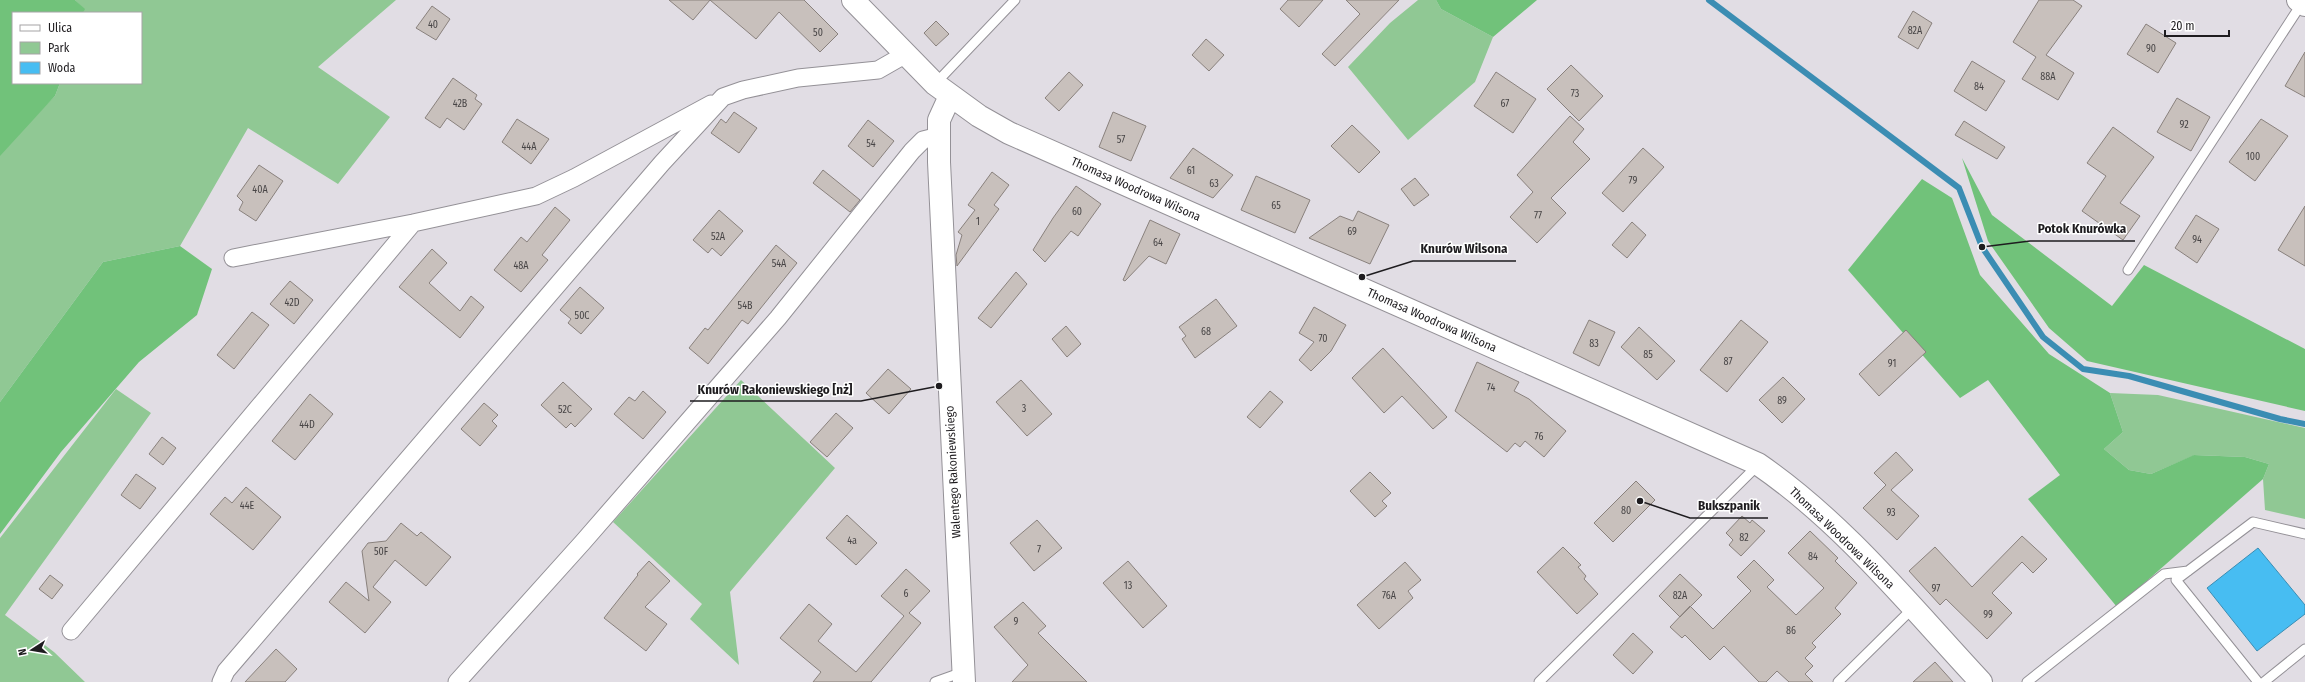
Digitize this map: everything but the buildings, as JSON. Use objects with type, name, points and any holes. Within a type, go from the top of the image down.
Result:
[{"type":"street","name":"Thomasa Woodrowa Wilsona","points":[[853,0],[942,90],[1009,133],[1758,464],[1794,490],[1824,518],[1913,608],[1981,682]]},
{"type":"street","points":[[233,258],[413,223],[536,196],[574,178],[723,97],[743,90],[798,78],[878,70],[906,54]]},
{"type":"street","name":"Walentego Rakoniewskiego","points":[[942,90],[939,136],[951,449],[963,677]]},
{"type":"street","points":[[221,682],[226,671],[657,169],[723,97]]},
{"type":"street","points":[[458,682],[594,531],[778,318],[912,151],[924,140],[939,136]]},
{"type":"street","points":[[71,631],[413,223]]},
{"type":"lane","points":[[942,90],[1015,0]]},
{"type":"lane","points":[[2128,270],[2301,2]]},
{"type":"lane","points":[[1539,682],[1758,464]]},
{"type":"lane","points":[[2258,682],[2176,580],[2253,522],[2305,534]]},
{"type":"lane","points":[[2027,682],[2164,574],[2189,571]]},
{"type":"lane","points":[[1838,682],[1913,608]]},
{"type":"lane","points":[[2264,682],[2305,648]]},
{"type":"lane","points":[[935,682],[963,677]]},
{"type":"green space","points":[[0,0],[75,0],[85,9],[84,12],[12,12],[12,84],[60,84],[55,96],[0,156]]},
{"type":"green space","points":[[75,0],[396,0],[318,67],[390,117],[338,184],[248,128],[180,246],[103,262],[0,402],[0,153],[55,96],[60,84],[142,84],[142,12],[83,12],[84,9]]},
{"type":"green space","points":[[1418,0],[1436,0],[1441,9],[1493,37],[1475,82],[1408,140],[1348,67],[1390,23]]},
{"type":"green space","points":[[1436,0],[1537,0],[1493,37],[1441,9]]},
{"type":"green space","points":[[1962,158],[1992,215],[2112,306],[2144,265],[2305,349],[2305,411],[2087,361],[2049,328],[1988,241]]},
{"type":"green space","points":[[1922,179],[1952,198],[1980,275],[2049,354],[2110,393],[2123,432],[2104,449],[2129,470],[2151,474],[2194,455],[2245,457],[2269,464],[2263,479],[2117,607],[2028,499],[2060,475],[1988,380],[1960,398],[1848,270]]},
{"type":"green space","points":[[180,246],[212,269],[197,315],[139,362],[61,452],[0,534],[0,402],[103,262]]},
{"type":"green space","points":[[741,380],[835,468],[730,592],[739,665],[690,619],[702,604],[613,522]]},
{"type":"green space","points":[[116,389],[151,413],[5,615],[54,652],[85,682],[0,682],[0,538]]},
{"type":"green space","points":[[2110,393],[2158,395],[2305,428],[2305,519],[2265,510],[2263,479],[2269,464],[2245,457],[2195,455],[2151,474],[2129,470],[2104,449],[2123,432]]},
{"type":"water","points":[[2258,548],[2305,605],[2305,614],[2257,651],[2207,588]]},
{"type":"waterway","points":[[1709,0],[1959,188],[1982,247],[2043,337],[2083,369],[2129,376],[2280,419],[2305,424]]},
{"type":"place","name":"Potok Knurówka","points":[[1982,247]]},
{"type":"place","name":"Knurów Wilsona","points":[[1362,277]]},
{"type":"place","name":"Knurów Rakoniewskiego [nż]","points":[[939,386]]},
{"type":"place","name":"Bukszpanik","points":[[1640,501]]}]
